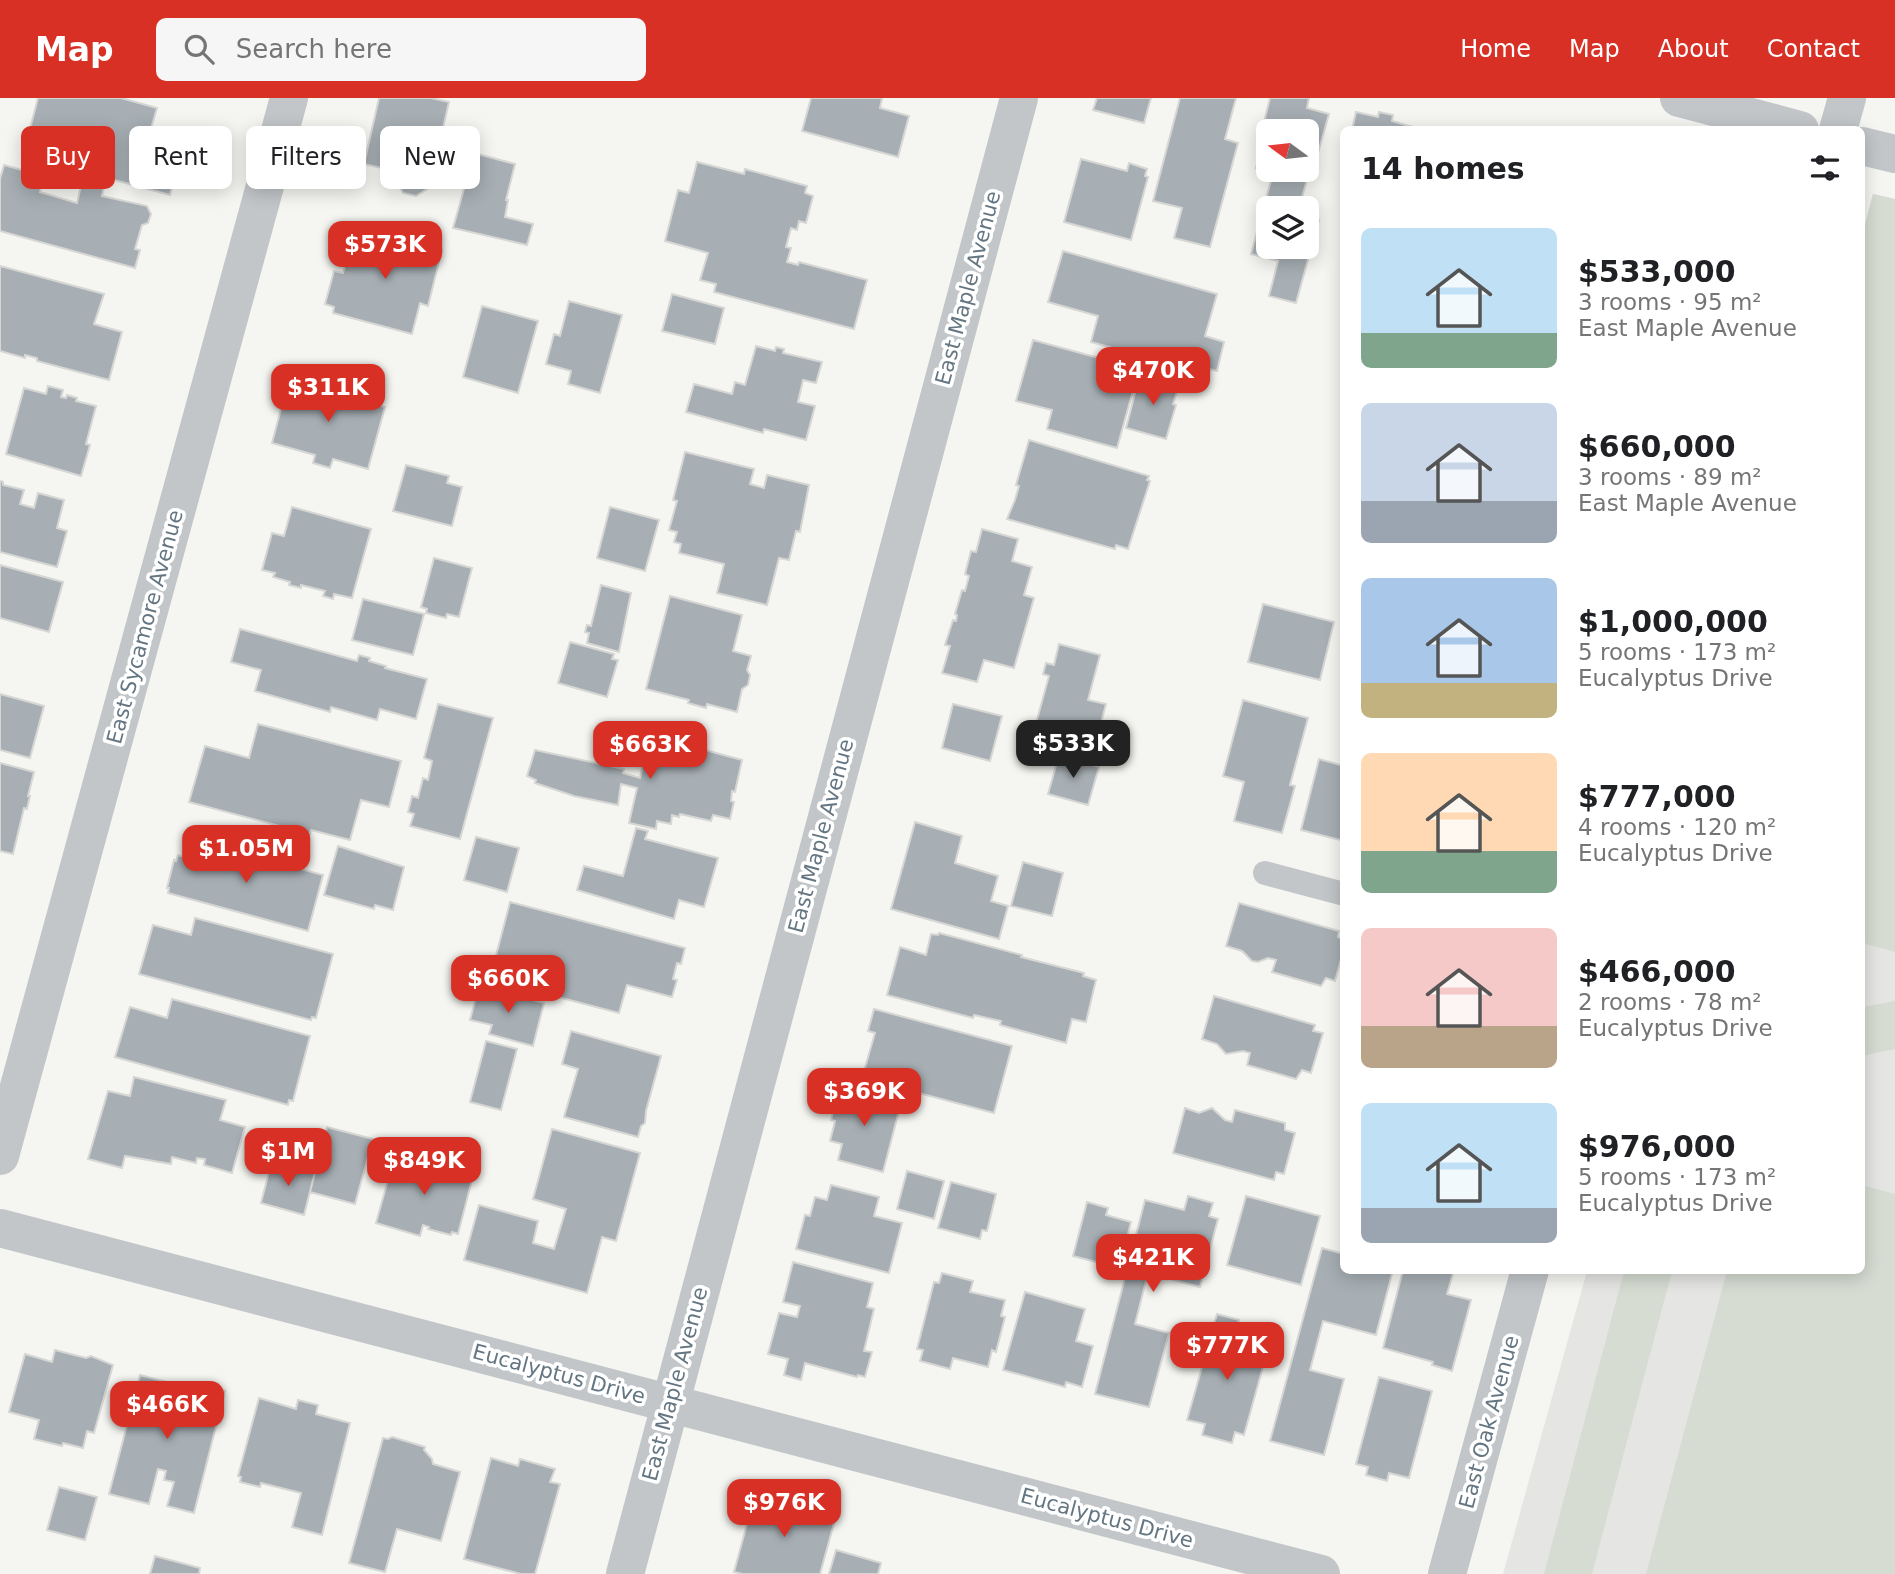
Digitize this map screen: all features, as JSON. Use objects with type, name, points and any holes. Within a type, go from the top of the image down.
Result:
[{"type":"street","name":"East Sycamore Avenue","points":[[0,1156],[289,98]]},
{"type":"street","name":"East Maple Avenue","points":[[625,1574],[1019,98]]},
{"type":"street","points":[[1679,98],[1785,126]]},
{"type":"street","points":[[1839,126],[1847,98]]},
{"type":"street","points":[[1865,147],[1895,154]]},
{"type":"street","name":"Eucalyptus Drive","points":[[0,1228],[1321,1574]]},
{"type":"street","name":"East Oak Avenue","points":[[1447,1574],[1530,1274]]},
{"type":"lane","points":[[1265,873],[1340,893]]},
{"type":"shaded area","points":[[1873,194],[1895,199],[1895,1574],[1503,1574],[1586,1274],[1865,1274],[1865,225]]},
{"type":"shaded area","points":[[1873,194],[1895,199],[1895,952],[1865,944],[1865,225]]},
{"type":"shaded area","points":[[1895,1001],[1895,1049],[1865,1055],[1865,1006]]},
{"type":"shaded area","points":[[1865,1186],[1895,1194],[1895,1574],[1646,1574],[1726,1274],[1865,1274]]},
{"type":"shaded area","points":[[1623,1274],[1671,1274],[1592,1574],[1544,1574]]},
{"type":"building","points":[[38,98],[121,98],[157,108],[152,126],[129,126],[129,184],[115,180],[115,126],[31,126]]},
{"type":"building","points":[[379,98],[431,98],[449,102],[443,126],[380,126],[380,168],[366,164]]},
{"type":"building","points":[[811,98],[882,98],[880,108],[909,116],[898,157],[802,131]]},
{"type":"building","points":[[1097,98],[1151,98],[1144,123],[1093,110]]},
{"type":"building","points":[[1180,98],[1236,98],[1225,139],[1238,143],[1210,247],[1174,238],[1182,208],[1153,201]]},
{"type":"building","points":[[1270,98],[1309,98],[1307,108],[1329,114],[1320,146],[1320,119],[1265,119]]},
{"type":"building","points":[[1356,112],[1378,117],[1379,112],[1393,115],[1392,121],[1410,126],[1353,126]]},
{"type":"building","points":[[480,155],[515,164],[506,200],[505,217],[533,224],[527,245],[453,228],[464,189],[480,189]]},
{"type":"building","points":[[1081,159],[1127,171],[1129,163],[1147,169],[1145,176],[1148,177],[1131,240],[1064,222]]},
{"type":"building","points":[[697,162],[744,174],[745,169],[807,186],[805,193],[813,196],[806,223],[799,221],[797,230],[791,228],[786,247],[791,248],[787,262],[798,265],[799,262],[867,280],[854,329],[714,292],[716,284],[700,280],[708,253],[665,241],[678,190],[689,193]]},
{"type":"building","points":[[4,165],[21,170],[21,189],[41,189],[40,192],[77,203],[80,189],[104,189],[102,196],[147,206],[151,214],[148,223],[142,225],[135,249],[140,250],[135,268],[0,231],[0,179]]},
{"type":"building","points":[[1271,182],[1306,182],[1302,196],[1267,196]]},
{"type":"building","points":[[148,189],[172,189],[170,195]]},
{"type":"building","points":[[401,189],[427,189],[416,196],[403,193]]},
{"type":"building","points":[[371,231],[442,250],[428,306],[420,303],[412,334],[333,313],[334,307],[325,304],[334,271],[343,273],[353,236],[369,240]]},
{"type":"building","points":[[1256,236],[1256,255],[1251,254]]},
{"type":"building","points":[[1063,251],[1217,294],[1205,336],[1224,342],[1217,371],[1198,366],[1196,371],[1091,342],[1098,316],[1048,302]]},
{"type":"building","points":[[1270,259],[1308,259],[1296,303],[1269,296],[1278,261]]},
{"type":"building","points":[[0,266],[104,294],[94,324],[122,332],[109,380],[37,361],[37,358],[25,355],[25,358],[0,351]]},
{"type":"building","points":[[672,294],[724,308],[715,344],[662,331]]},
{"type":"building","points":[[569,301],[622,315],[600,393],[568,384],[571,371],[546,364],[554,334],[560,336]]},
{"type":"building","points":[[482,306],[538,321],[518,393],[463,377]]},
{"type":"building","points":[[1033,340],[1139,369],[1117,448],[1047,429],[1052,410],[1016,401]]},
{"type":"building","points":[[756,346],[775,351],[776,347],[784,349],[783,353],[822,362],[816,383],[803,380],[798,402],[815,406],[806,440],[764,429],[763,433],[686,412],[694,384],[732,394],[735,382],[745,385]]},
{"type":"building","points":[[1140,374],[1179,384],[1166,439],[1126,428]]},
{"type":"building","points":[[310,379],[342,387],[340,394],[385,407],[368,469],[333,459],[330,468],[313,463],[315,455],[272,443],[288,382],[308,387]]},
{"type":"building","points":[[48,386],[63,390],[61,397],[66,398],[67,395],[77,398],[76,401],[96,406],[86,444],[90,445],[81,476],[6,454],[24,388],[46,394]]},
{"type":"building","points":[[1029,440],[1149,476],[1147,480],[1150,481],[1128,549],[1116,545],[1115,549],[1007,519],[1019,486],[1016,485]]},
{"type":"building","points":[[685,452],[754,469],[750,484],[764,488],[767,475],[809,485],[800,532],[796,531],[789,560],[779,558],[767,605],[717,593],[724,564],[679,553],[681,544],[674,542],[677,532],[669,530],[677,501],[673,500]]},
{"type":"building","points":[[406,465],[449,476],[447,483],[462,487],[452,526],[393,511]]},
{"type":"building","points":[[0,481],[3,485],[24,490],[20,504],[34,508],[38,493],[64,500],[57,528],[67,531],[57,567],[0,552]]},
{"type":"building","points":[[292,507],[371,529],[352,598],[334,594],[333,599],[323,596],[325,591],[289,585],[290,582],[273,577],[275,573],[262,570],[272,533],[284,536]]},
{"type":"building","points":[[610,507],[659,520],[645,571],[597,558]]},
{"type":"building","points":[[982,529],[1018,539],[1012,561],[1032,567],[1024,595],[1034,598],[1014,668],[984,660],[977,682],[942,673],[950,646],[945,645],[953,620],[956,621],[955,614],[969,576],[965,574],[971,551],[976,552]]},
{"type":"building","points":[[434,558],[472,568],[459,617],[447,614],[446,618],[426,613],[427,609],[421,607]]},
{"type":"building","points":[[0,565],[63,582],[49,632],[0,618]]},
{"type":"building","points":[[601,585],[631,593],[619,652],[587,643],[589,633],[585,632],[587,625],[591,626]]},
{"type":"building","points":[[670,596],[742,615],[733,651],[751,656],[747,670],[750,675],[748,685],[742,689],[737,712],[707,704],[706,708],[688,703],[689,700],[646,689]]},
{"type":"building","points":[[363,599],[424,614],[413,655],[352,640]]},
{"type":"building","points":[[1263,604],[1334,622],[1320,680],[1248,662]]},
{"type":"building","points":[[240,629],[357,661],[359,655],[386,666],[385,668],[427,679],[416,719],[380,709],[377,720],[331,707],[330,712],[255,691],[261,670],[231,662]]},
{"type":"building","points":[[570,642],[614,654],[612,659],[618,660],[607,697],[558,683]]},
{"type":"building","points":[[1059,644],[1100,655],[1088,700],[1106,704],[1091,761],[1053,751],[1051,758],[1032,753],[1033,746],[1030,745],[1049,676],[1043,674],[1046,663],[1054,665]]},
{"type":"building","points":[[0,694],[44,706],[30,758],[0,750]]},
{"type":"building","points":[[1243,700],[1308,718],[1290,785],[1295,786],[1282,833],[1234,821],[1244,782],[1223,776]]},
{"type":"building","points":[[438,704],[493,718],[460,839],[410,826],[414,814],[408,812],[412,796],[418,798],[423,778],[428,780],[432,761],[424,758]]},
{"type":"building","points":[[953,704],[1002,716],[990,761],[942,748]]},
{"type":"building","points":[[258,724],[401,761],[389,807],[361,800],[350,840],[311,830],[310,834],[189,802],[205,746],[249,758]]},
{"type":"building","points":[[642,733],[742,760],[735,792],[732,791],[731,801],[734,802],[730,819],[713,815],[711,821],[680,814],[679,817],[672,815],[671,824],[657,821],[656,829],[629,823],[637,788],[621,784],[618,805],[574,796],[535,783],[536,780],[527,776],[535,750],[624,769],[623,773],[640,778],[643,765],[627,761],[631,746],[638,748]]},
{"type":"building","points":[[1059,755],[1099,767],[1088,805],[1048,794]]},
{"type":"building","points":[[1319,759],[1340,765],[1340,840],[1301,830]]},
{"type":"building","points":[[0,763],[34,772],[27,809],[24,808],[13,854],[0,851]]},
{"type":"building","points":[[915,822],[962,836],[955,863],[998,876],[991,901],[1008,906],[999,939],[891,909]]},
{"type":"building","points":[[636,828],[648,831],[645,839],[718,858],[704,907],[679,900],[674,919],[577,890],[584,866],[623,876]]},
{"type":"building","points":[[476,837],[519,848],[507,892],[464,880]]},
{"type":"building","points":[[191,839],[323,875],[308,931],[168,893],[174,860],[176,861],[178,855],[186,858]]},
{"type":"building","points":[[338,846],[404,867],[393,910],[375,905],[374,909],[324,895]]},
{"type":"building","points":[[1023,862],[1063,873],[1052,916],[1011,906]]},
{"type":"building","points":[[510,902],[685,948],[681,964],[677,963],[673,979],[677,980],[672,997],[627,985],[619,1013],[512,985],[513,980],[491,975]]},
{"type":"building","points":[[1239,903],[1339,931],[1340,963],[1335,981],[1326,978],[1321,986],[1272,972],[1276,960],[1268,958],[1252,961],[1242,951],[1226,946]]},
{"type":"building","points":[[195,918],[333,954],[316,1018],[312,1017],[311,1020],[139,974],[153,925],[191,935]]},
{"type":"building","points":[[939,933],[1084,973],[1083,976],[1096,980],[1086,1022],[1072,1019],[1066,1043],[1000,1025],[1001,1021],[974,1015],[973,1018],[887,995],[900,947],[926,955],[931,934]]},
{"type":"building","points":[[479,986],[544,1003],[533,1046],[489,1034],[492,1025],[470,1020]]},
{"type":"building","points":[[1214,996],[1315,1025],[1313,1031],[1323,1033],[1311,1073],[1302,1070],[1296,1079],[1247,1065],[1250,1053],[1243,1051],[1226,1054],[1217,1044],[1202,1039]]},
{"type":"building","points":[[172,999],[310,1036],[293,1101],[289,1100],[288,1105],[115,1057],[130,1007],[167,1018]]},
{"type":"building","points":[[874,1009],[1012,1046],[994,1113],[862,1078],[875,1033],[868,1031]]},
{"type":"building","points":[[571,1031],[661,1056],[645,1123],[641,1126],[638,1137],[564,1117],[578,1069],[562,1064]]},
{"type":"building","points":[[486,1041],[517,1049],[501,1110],[470,1102]]},
{"type":"building","points":[[134,1077],[226,1100],[220,1120],[245,1127],[232,1173],[204,1165],[205,1159],[197,1158],[196,1163],[172,1157],[171,1164],[125,1156],[122,1168],[88,1159],[108,1091],[130,1096]]},
{"type":"building","points":[[839,1087],[901,1103],[883,1172],[838,1160],[842,1144],[830,1141],[835,1121],[831,1120]]},
{"type":"building","points":[[1185,1108],[1199,1113],[1212,1108],[1225,1120],[1232,1122],[1235,1110],[1285,1123],[1285,1130],[1295,1133],[1284,1174],[1276,1172],[1274,1180],[1173,1153]]},
{"type":"building","points":[[327,1127],[373,1139],[355,1204],[310,1192]]},
{"type":"building","points":[[552,1129],[640,1153],[616,1241],[602,1237],[587,1293],[464,1260],[479,1205],[538,1221],[533,1243],[554,1249],[566,1209],[533,1199]]},
{"type":"building","points":[[396,1151],[406,1154],[404,1157],[473,1176],[458,1234],[452,1232],[451,1235],[423,1225],[420,1236],[376,1223]]},
{"type":"building","points":[[272,1160],[315,1172],[304,1215],[261,1203]]},
{"type":"building","points":[[907,1171],[944,1181],[934,1219],[897,1209]]},
{"type":"building","points":[[951,1182],[996,1194],[987,1231],[982,1230],[980,1239],[938,1228]]},
{"type":"building","points":[[831,1185],[879,1197],[874,1216],[902,1223],[889,1273],[796,1249],[805,1215],[810,1216],[815,1197],[827,1200]]},
{"type":"building","points":[[1188,1196],[1213,1203],[1209,1216],[1218,1219],[1200,1287],[1148,1273],[1135,1324],[1169,1333],[1149,1407],[1095,1394],[1145,1200],[1184,1210]]},
{"type":"building","points":[[1246,1196],[1320,1216],[1301,1285],[1227,1265]]},
{"type":"building","points":[[1087,1202],[1108,1208],[1106,1215],[1131,1222],[1119,1268],[1073,1256]]},
{"type":"building","points":[[1322,1248],[1340,1253],[1340,1274],[1392,1274],[1376,1335],[1323,1321],[1310,1370],[1344,1379],[1324,1455],[1270,1441]]},
{"type":"building","points":[[793,1262],[873,1283],[867,1307],[874,1309],[864,1351],[872,1352],[865,1377],[805,1363],[801,1380],[784,1375],[788,1359],[768,1354],[779,1313],[797,1317],[800,1306],[783,1302]]},
{"type":"building","points":[[942,1273],[973,1281],[970,1292],[1005,1300],[1001,1316],[1005,1317],[996,1352],[992,1350],[988,1367],[953,1358],[950,1369],[920,1361],[923,1350],[917,1349],[934,1282],[939,1283]]},
{"type":"building","points":[[1402,1274],[1453,1274],[1447,1294],[1471,1300],[1452,1371],[1432,1365],[1433,1362],[1383,1348]]},
{"type":"building","points":[[1025,1292],[1085,1309],[1076,1341],[1093,1346],[1082,1387],[1066,1382],[1065,1387],[1003,1370]]},
{"type":"building","points":[[1217,1314],[1239,1320],[1234,1335],[1259,1342],[1256,1354],[1266,1356],[1244,1435],[1235,1432],[1232,1443],[1202,1435],[1205,1424],[1187,1420]]},
{"type":"building","points":[[55,1350],[86,1358],[91,1356],[113,1365],[94,1433],[87,1431],[83,1448],[34,1439],[39,1420],[9,1412],[25,1354],[52,1362]]},
{"type":"building","points":[[140,1375],[178,1385],[200,1388],[201,1384],[225,1391],[194,1513],[167,1506],[174,1482],[164,1480],[166,1471],[158,1469],[149,1504],[109,1494]]},
{"type":"building","points":[[1379,1377],[1432,1391],[1409,1478],[1389,1473],[1387,1481],[1366,1475],[1368,1467],[1356,1464]]},
{"type":"building","points":[[259,1398],[296,1409],[298,1400],[318,1405],[316,1414],[350,1423],[322,1535],[292,1527],[301,1493],[261,1483],[260,1487],[240,1482],[241,1477],[238,1476]]},
{"type":"building","points":[[392,1437],[425,1447],[424,1450],[433,1464],[460,1472],[441,1541],[397,1529],[385,1572],[349,1563],[383,1438]]},
{"type":"building","points":[[491,1458],[518,1466],[520,1459],[555,1469],[550,1482],[560,1484],[535,1574],[521,1574],[464,1559]]},
{"type":"building","points":[[59,1487],[97,1497],[85,1540],[47,1530]]},
{"type":"building","points":[[755,1494],[836,1516],[820,1574],[734,1572]]},
{"type":"building","points":[[836,1550],[881,1563],[878,1574],[829,1574]]},
{"type":"building","points":[[155,1556],[200,1568],[199,1574],[150,1574]]}]
